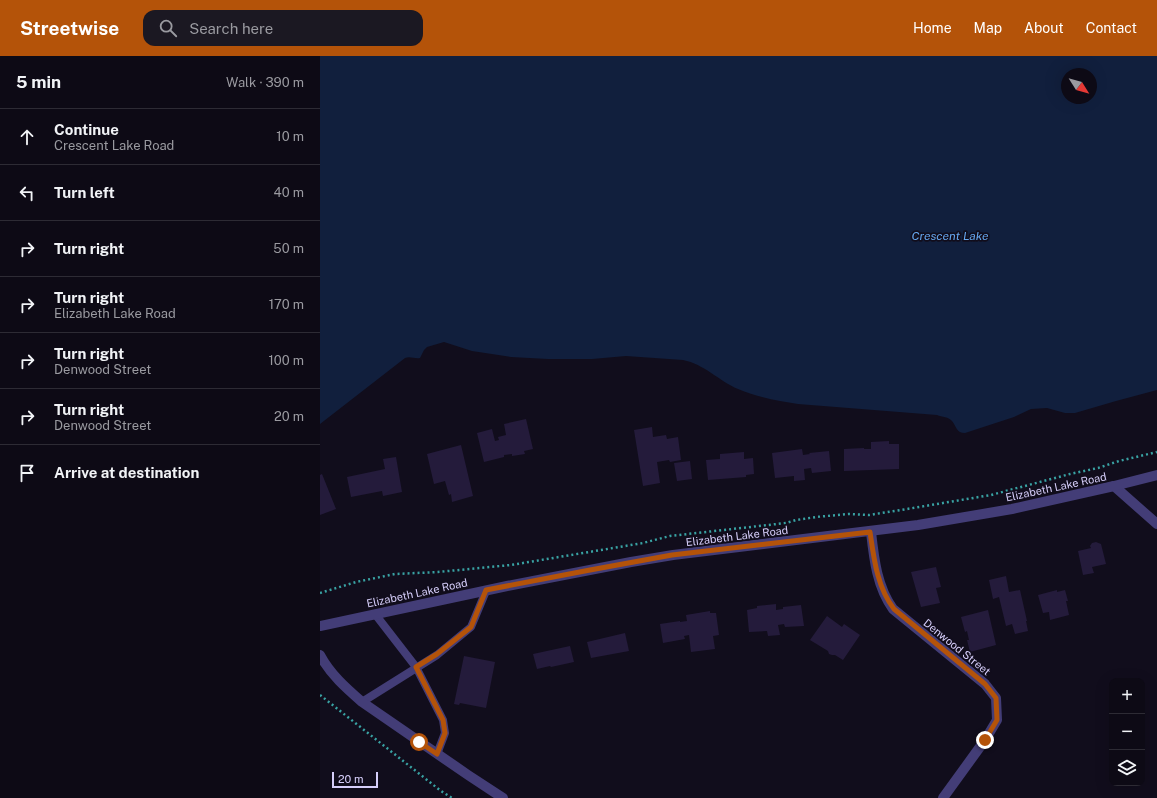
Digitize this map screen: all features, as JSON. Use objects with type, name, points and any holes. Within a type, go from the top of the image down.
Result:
[{"type":"street","name":"Elizabeth Lake Road","points":[[320,626],[486,590],[672,555],[870,532],[941,522],[1012,509],[1157,475]]},
{"type":"street","points":[[1114,486],[1157,524]]},
{"type":"street","name":"Denwood Street","points":[[870,532],[880,585],[887,600],[894,609],[985,684],[996,698],[997,720],[985,740],[944,798]]},
{"type":"street","points":[[320,655],[334,676],[362,702],[503,798]]},
{"type":"lane","points":[[362,702],[437,654],[471,627],[486,590]]},
{"type":"lane","points":[[375,614],[416,667],[443,720],[445,733],[437,754]]},
{"type":"path","points":[[320,593],[356,582],[396,574],[438,572],[511,565],[643,543],[670,536],[786,523],[816,516],[848,514],[869,515],[991,495],[1157,452]]},
{"type":"path","points":[[320,695],[441,791],[452,798]]},
{"type":"water","name":"Crescent Lake","points":[[320,56],[1157,56],[1157,390],[1075,413],[1065,413],[1047,408],[1031,409],[1014,417],[962,433],[958,431],[951,420],[937,415],[798,404],[775,400],[745,392],[731,386],[698,365],[683,360],[626,356],[592,359],[511,357],[472,351],[444,342],[427,347],[420,358],[405,358],[320,424]]},
{"type":"building","points":[[526,419],[533,449],[524,451],[525,454],[512,456],[512,454],[504,455],[504,457],[484,462],[477,433],[492,429],[495,441],[499,440],[498,437],[506,435],[504,424]]},
{"type":"building","points":[[652,427],[653,437],[666,435],[667,439],[678,437],[681,460],[657,462],[660,483],[643,486],[634,430]]},
{"type":"building","points":[[889,441],[889,444],[899,444],[899,469],[844,471],[844,449],[871,449],[871,442]]},
{"type":"building","points":[[461,445],[473,496],[452,502],[451,494],[449,495],[445,481],[434,484],[427,454]]},
{"type":"building","points":[[802,449],[803,455],[829,451],[831,471],[812,473],[811,468],[804,469],[805,480],[794,481],[794,476],[775,478],[772,453]]},
{"type":"building","points":[[744,452],[744,459],[753,458],[754,474],[746,475],[746,477],[708,480],[706,460],[720,459],[720,454]]},
{"type":"building","points":[[396,457],[402,492],[383,496],[382,491],[351,497],[347,477],[385,469],[383,459]]},
{"type":"building","points":[[690,461],[692,479],[677,481],[674,463]]},
{"type":"building","points":[[322,474],[336,509],[320,515],[320,475]]},
{"type":"building","points":[[1096,542],[1101,544],[1106,564],[1092,567],[1094,573],[1083,575],[1078,551],[1091,548],[1090,546],[1092,543]]},
{"type":"building","points":[[936,567],[941,587],[936,588],[940,603],[921,607],[911,572]]},
{"type":"building","points":[[1006,576],[1009,592],[1020,590],[1028,631],[1015,634],[1012,624],[1006,626],[999,597],[993,599],[989,580]]},
{"type":"building","points":[[1057,590],[1057,592],[1065,590],[1068,601],[1066,601],[1069,615],[1050,620],[1049,612],[1043,613],[1038,595]]},
{"type":"building","points":[[776,604],[776,610],[783,609],[783,607],[801,605],[804,626],[785,627],[784,624],[778,625],[780,635],[768,636],[767,631],[749,632],[747,610],[757,608],[757,606]]},
{"type":"building","points":[[988,610],[996,645],[970,652],[967,640],[969,640],[967,631],[965,632],[961,617]]},
{"type":"building","points":[[710,611],[710,613],[716,613],[719,635],[713,636],[715,649],[691,652],[689,635],[684,636],[685,639],[663,643],[660,624],[687,621],[686,615]]},
{"type":"building","points":[[827,616],[842,627],[844,624],[860,635],[843,660],[835,655],[829,654],[828,651],[810,640]]},
{"type":"building","points":[[625,633],[629,651],[591,658],[587,642]]},
{"type":"building","points":[[570,646],[574,662],[537,669],[533,654]]},
{"type":"building","points":[[464,656],[495,662],[486,708],[460,703],[459,705],[454,704]]},
{"type":"route","points":[[419,742],[437,754],[445,733],[443,720],[416,667],[437,654],[471,627],[486,590],[672,555],[870,532],[874,558],[882,590],[887,600],[904,619],[985,684],[996,698],[997,720],[985,740]]}]
